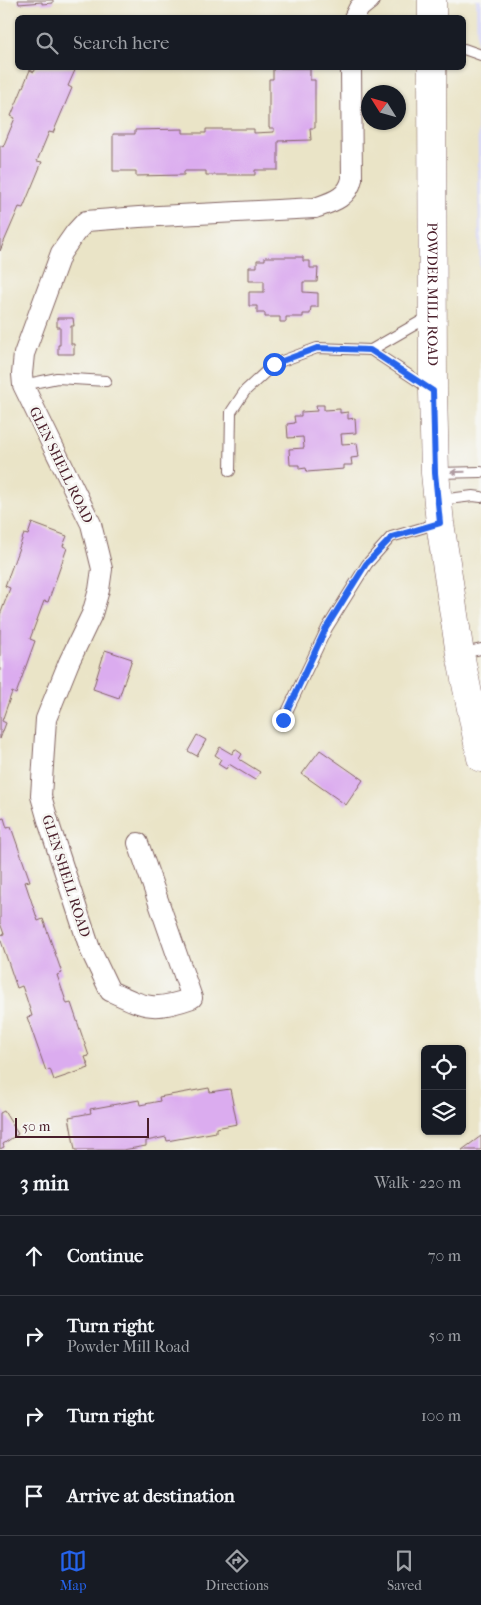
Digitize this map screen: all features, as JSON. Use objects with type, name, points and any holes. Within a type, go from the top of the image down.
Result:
[{"type":"main road","points":[[432,0],[432,15]]},
{"type":"main road","name":"POWDER MILL ROAD","points":[[432,70],[432,315],[435,473],[439,512],[470,651],[481,758]]},
{"type":"street","points":[[356,15],[359,8],[369,0]]},
{"type":"street","name":"GLEN SHELL ROAD","points":[[138,843],[192,998],[170,1006],[144,1006],[110,991],[90,949],[41,796],[46,720],[69,662],[92,614],[100,590],[102,569],[91,524],[23,385],[24,354],[61,254],[75,233],[86,221],[139,216],[315,208],[338,200],[350,187],[352,179],[351,70]]},
{"type":"lane","points":[[466,50],[481,54]]},
{"type":"lane","points":[[370,350],[432,315]]},
{"type":"lane","points":[[230,471],[230,412],[245,391],[274,364],[317,348],[370,350],[433,391]]},
{"type":"lane","points":[[23,385],[57,378],[106,381]]},
{"type":"lane","points":[[435,473],[481,472]]},
{"type":"lane","points":[[283,720],[326,628],[366,564],[392,537],[473,496],[481,497]]},
{"type":"shaded area","points":[[476,0],[481,0],[481,357],[480,334]]},
{"type":"building","points":[[18,0],[53,0],[53,3],[19,4]]},
{"type":"building","points":[[30,70],[34,72],[35,70],[75,70],[68,86],[72,88],[53,133],[49,132],[37,161],[42,162],[23,208],[19,207],[0,251],[0,145],[3,147],[15,118],[11,116]]},
{"type":"building","points":[[273,70],[310,70],[310,80],[315,80],[315,128],[310,128],[311,140],[278,141],[278,170],[255,170],[255,175],[206,175],[206,171],[184,171],[184,175],[136,176],[136,171],[113,171],[113,134],[135,134],[135,130],[183,129],[183,133],[206,133],[206,129],[254,129],[254,133],[274,132],[274,128],[269,128],[269,79],[273,79]]},
{"type":"building","points":[[265,257],[303,257],[303,261],[310,261],[310,268],[318,268],[317,282],[303,282],[303,292],[318,293],[318,307],[311,307],[310,314],[303,314],[303,317],[286,317],[286,322],[280,322],[280,317],[265,317],[265,313],[257,313],[257,306],[249,306],[249,292],[264,292],[264,281],[249,281],[249,267],[257,267],[257,260],[265,260]]},
{"type":"building","points":[[57,318],[73,318],[74,326],[71,326],[71,344],[74,344],[74,354],[58,354],[60,327],[57,327]]},
{"type":"building","points":[[316,405],[324,405],[324,410],[340,409],[340,413],[348,412],[348,419],[355,418],[356,433],[341,434],[342,444],[357,443],[359,457],[351,458],[352,465],[344,465],[344,469],[307,472],[306,468],[299,469],[299,465],[290,465],[289,449],[304,448],[303,437],[288,438],[287,424],[295,423],[294,416],[301,416],[301,412],[317,411]]},
{"type":"building","points":[[32,523],[67,536],[63,546],[67,548],[48,602],[44,601],[30,639],[35,641],[16,694],[12,692],[2,721],[6,723],[0,739],[0,615],[10,588],[5,586],[24,534],[28,535]]},
{"type":"building","points":[[105,650],[132,659],[119,698],[93,689]]},
{"type":"building","points":[[197,735],[206,740],[197,756],[188,751]]},
{"type":"building","points":[[220,747],[232,754],[235,749],[242,754],[239,759],[260,772],[255,780],[229,764],[226,769],[218,764],[221,759],[215,755]]},
{"type":"building","points":[[320,750],[363,780],[346,805],[302,774]]},
{"type":"building","points":[[4,818],[7,828],[11,827],[30,881],[25,882],[38,921],[43,919],[62,973],[57,975],[67,1004],[71,1003],[89,1056],[85,1057],[89,1068],[54,1080],[50,1069],[46,1071],[27,1017],[32,1016],[26,997],[22,986],[17,988],[0,938],[0,935],[4,934],[0,923],[0,819]]},
{"type":"building","points":[[209,1088],[210,1092],[230,1089],[237,1124],[216,1128],[216,1132],[167,1141],[166,1137],[146,1141],[146,1146],[123,1150],[75,1150],[69,1117],[91,1113],[90,1109],[139,1100],[140,1105],[160,1101],[159,1097]]},
{"type":"building","points":[[4,1111],[18,1134],[3,1144],[4,1147],[0,1149],[0,1113]]},
{"type":"building","points":[[481,1136],[481,1150],[462,1150]]},
{"type":"route","points":[[274,364],[317,348],[370,350],[433,391],[435,473],[440,523],[392,537],[366,564],[326,628],[283,720]]}]
